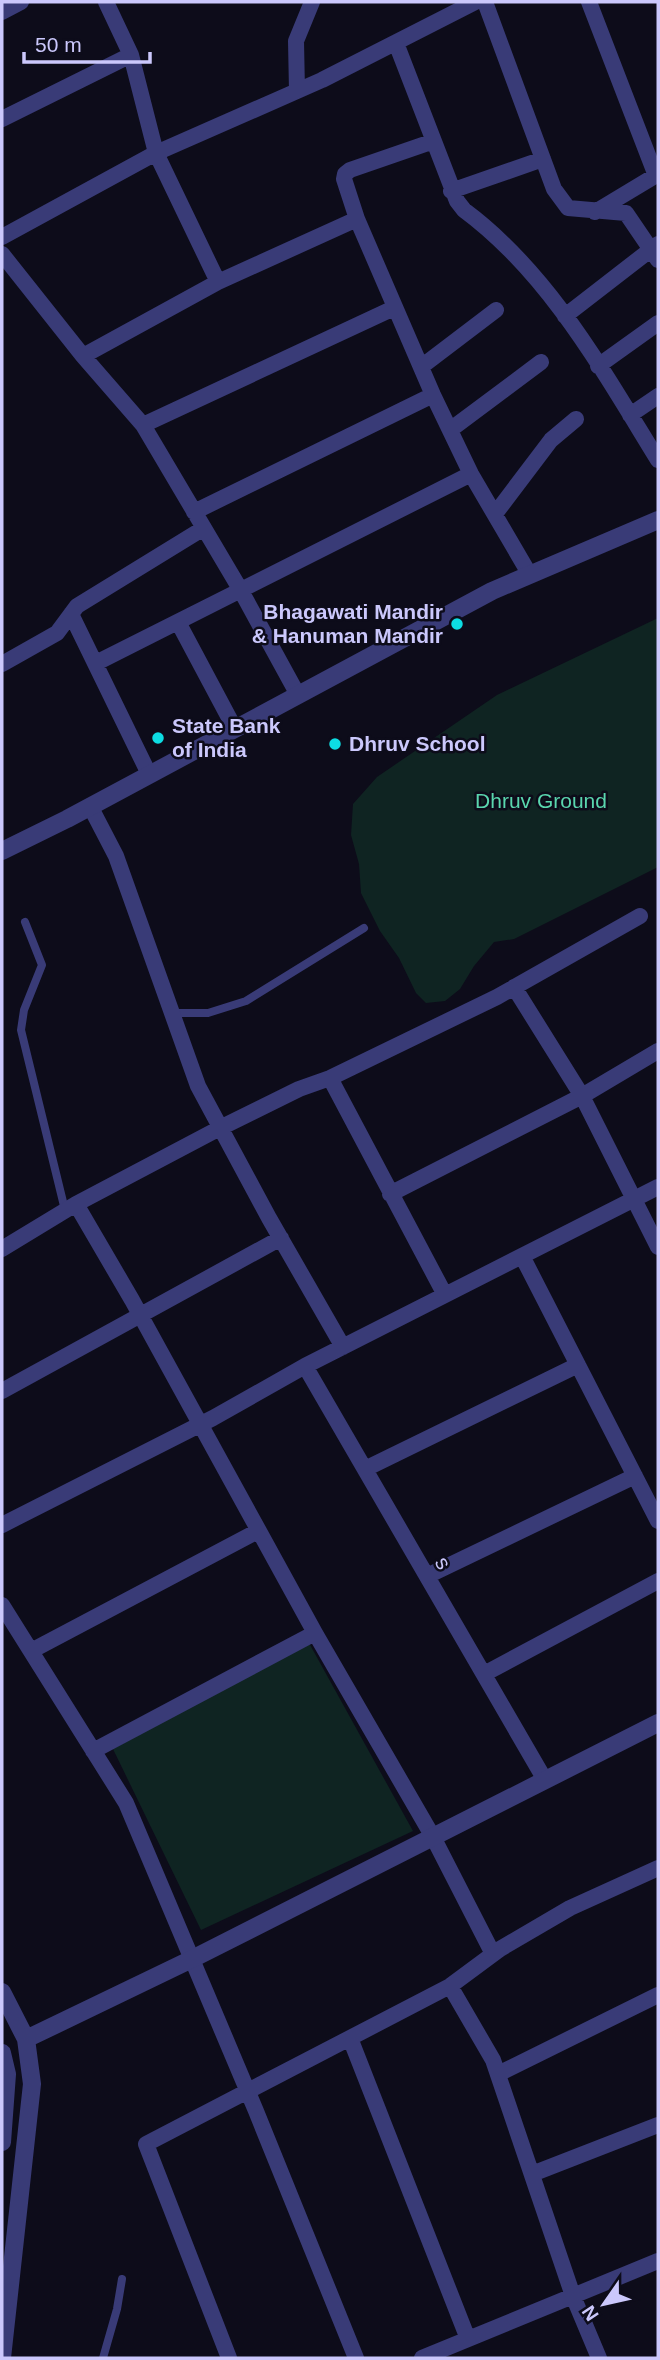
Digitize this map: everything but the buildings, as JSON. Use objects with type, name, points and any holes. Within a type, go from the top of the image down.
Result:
[{"type":"street","points":[[2,12],[21,2]]},
{"type":"street","points":[[106,2],[131,55],[156,153],[218,282]]},
{"type":"street","points":[[297,91],[296,41],[312,2]]},
{"type":"street","points":[[2,237],[156,153],[297,91],[475,2]]},
{"type":"street","points":[[485,2],[554,189],[561,201],[568,208],[626,213],[656,251],[565,316]]},
{"type":"street","points":[[589,2],[657,175],[595,212]]},
{"type":"street","points":[[396,43],[451,191],[464,210],[514,253],[565,316],[658,460]]},
{"type":"street","points":[[2,119],[131,55]]},
{"type":"street","points":[[434,141],[350,170],[344,179],[357,219],[433,395],[471,474],[530,575]]},
{"type":"street","points":[[451,191],[543,159]]},
{"type":"street","points":[[83,356],[218,282],[357,219]]},
{"type":"street","points":[[2,254],[83,356],[143,425],[240,589],[298,695]]},
{"type":"street","points":[[143,425],[394,308]]},
{"type":"street","points":[[421,367],[496,310]]},
{"type":"street","points":[[598,366],[658,323]]},
{"type":"street","points":[[450,430],[541,362]]},
{"type":"street","points":[[194,512],[433,395]]},
{"type":"street","points":[[630,415],[658,396]]},
{"type":"street","points":[[495,514],[551,440],[576,419]]},
{"type":"street","points":[[96,663],[471,474]]},
{"type":"street","points":[[2,851],[492,592],[658,520]]},
{"type":"street","points":[[2,664],[57,633],[77,606],[204,528]]},
{"type":"street","points":[[71,614],[149,775]]},
{"type":"street","points":[[178,622],[235,729]]},
{"type":"street","points":[[90,806],[116,856],[198,1086],[343,1347]]},
{"type":"street","points":[[2,1249],[70,1207],[220,1128],[299,1089],[330,1078],[514,987],[640,916]]},
{"type":"street","points":[[514,987],[582,1096],[658,1247]]},
{"type":"street","points":[[390,1194],[582,1096],[658,1051]]},
{"type":"street","points":[[330,1078],[445,1295]]},
{"type":"street","points":[[2,1525],[200,1424],[305,1366],[658,1187]]},
{"type":"street","points":[[70,1207],[141,1316],[315,1633],[433,1837],[493,1954]]},
{"type":"street","points":[[2,1391],[281,1238]]},
{"type":"street","points":[[522,1256],[658,1521]]},
{"type":"street","points":[[365,1469],[578,1364]]},
{"type":"street","name":"s","points":[[305,1366],[545,1780]]},
{"type":"street","points":[[427,1576],[635,1476]]},
{"type":"street","points":[[31,1651],[258,1531]]},
{"type":"street","points":[[484,1674],[658,1581]]},
{"type":"street","points":[[2,1605],[126,1803],[248,2091],[356,2358]]},
{"type":"street","points":[[93,1751],[315,1633]]},
{"type":"street","points":[[26,2039],[192,1959],[658,1723]]},
{"type":"street","points":[[229,2358],[146,2144],[450,1986],[493,1954],[570,1908],[658,1868]]},
{"type":"street","points":[[450,1986],[493,2060],[573,2296],[599,2358]]},
{"type":"street","points":[[498,2074],[658,1995]]},
{"type":"street","points":[[3,1997],[26,2039],[32,2084],[2,2356],[11,2358]]},
{"type":"street","points":[[350,2038],[468,2339]]},
{"type":"street","points":[[2,2053],[7,2074],[2,2142]]},
{"type":"street","points":[[532,2174],[658,2125]]},
{"type":"street","points":[[422,2358],[658,2261]]},
{"type":"lane","points":[[24,922],[42,965],[23,1010],[21,1030],[70,1207]]},
{"type":"lane","points":[[172,1013],[208,1013],[246,1001],[364,929]]},
{"type":"lane","points":[[103,2358],[117,2309],[122,2279]]},
{"type":"green space","name":"Dhruv Ground","points":[[658,618],[658,867],[514,939],[494,942],[474,966],[460,989],[445,1001],[426,1003],[416,993],[361,893],[359,864],[351,835],[353,804],[377,777],[497,695]]},
{"type":"green space","points":[[309,1643],[413,1831],[201,1930],[113,1749]]},
{"type":"place","name":"Bhagawati Mandir & Hanuman Mandir","points":[[457,624]]},
{"type":"place","name":"State Bank of India","points":[[158,738]]},
{"type":"place","name":"Dhruv School","points":[[335,744]]}]
